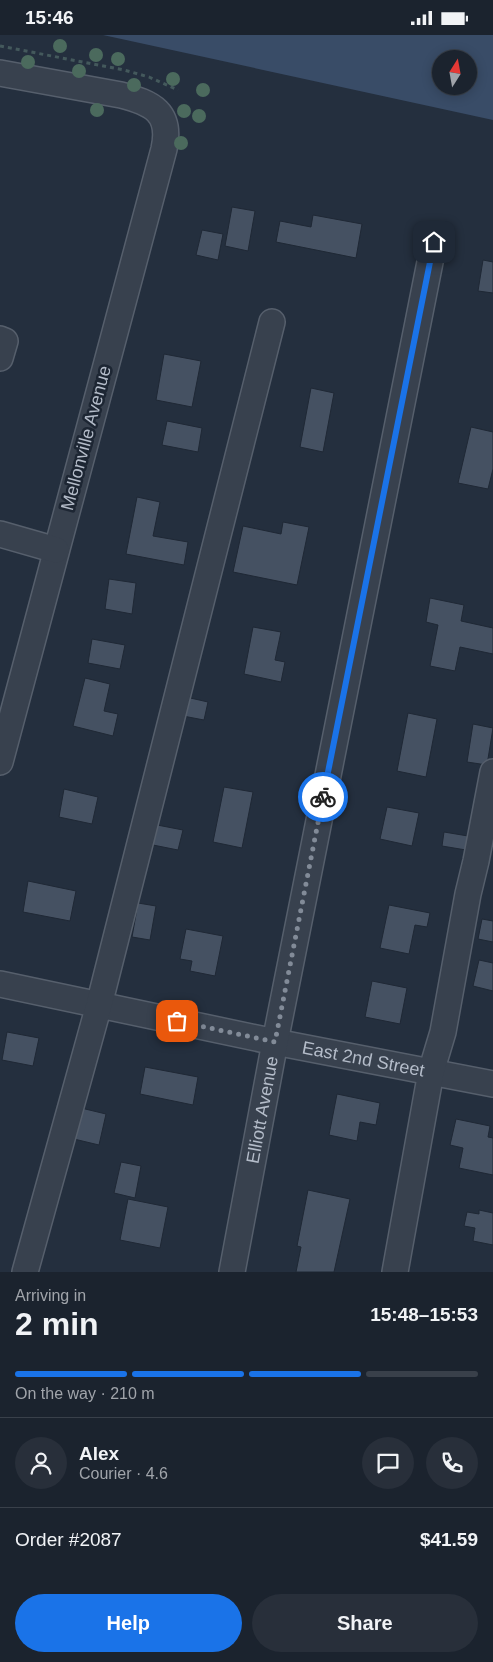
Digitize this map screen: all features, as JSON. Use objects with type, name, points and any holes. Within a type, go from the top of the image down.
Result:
[{"type":"street","name":"Mellonville Avenue","points":[[0,73],[140,100],[161,114],[166,128],[164,149],[0,761]]},
{"type":"street","name":"Elliott Avenue","points":[[232,1272],[275,1042],[434,242]]},
{"type":"street","points":[[25,1272],[99,1005],[272,322]]},
{"type":"street","points":[[0,339],[5,341],[0,358]]},
{"type":"street","points":[[0,534],[56,550]]},
{"type":"street","points":[[395,1272],[431,1072],[443,1032],[468,894],[493,772]]},
{"type":"street","name":"East 2nd Street","points":[[0,984],[275,1042],[493,1084]]},
{"type":"path","points":[[0,46],[124,70],[149,77],[178,90]]},
{"type":"water","points":[[103,35],[493,35],[493,120]]},
{"type":"building","points":[[232,207],[255,211],[248,251],[225,246]]},
{"type":"building","points":[[313,215],[362,224],[356,258],[276,242],[280,221],[311,227]]},
{"type":"building","points":[[202,230],[223,234],[218,260],[196,255]]},
{"type":"building","points":[[483,260],[493,262],[493,293],[478,291]]},
{"type":"building","points":[[164,354],[201,361],[192,407],[156,400]]},
{"type":"building","points":[[311,388],[334,393],[323,452],[300,447]]},
{"type":"building","points":[[167,421],[202,428],[198,452],[162,445]]},
{"type":"building","points":[[471,427],[493,432],[493,469],[488,489],[458,483]]},
{"type":"building","points":[[137,497],[160,502],[153,536],[188,542],[184,565],[126,554]]},
{"type":"building","points":[[283,522],[309,527],[297,585],[233,572],[243,526],[281,534]]},
{"type":"building","points":[[109,579],[136,583],[132,614],[105,609]]},
{"type":"building","points":[[430,598],[464,605],[461,621],[493,628],[493,654],[460,647],[455,671],[430,666],[438,625],[426,622]]},
{"type":"building","points":[[253,627],[281,632],[275,660],[285,662],[281,682],[244,674]]},
{"type":"building","points":[[92,639],[125,645],[120,669],[88,663]]},
{"type":"building","points":[[85,678],[110,684],[104,711],[118,714],[113,736],[73,726]]},
{"type":"building","points":[[186,697],[208,702],[204,720],[183,716]]},
{"type":"building","points":[[408,713],[437,719],[426,777],[397,771]]},
{"type":"building","points":[[473,724],[493,728],[487,765],[467,762]]},
{"type":"building","points":[[224,787],[253,792],[242,848],[213,842]]},
{"type":"building","points":[[64,789],[98,797],[92,824],[59,817]]},
{"type":"building","points":[[387,807],[419,813],[412,846],[380,839]]},
{"type":"building","points":[[152,824],[183,830],[178,850],[148,844]]},
{"type":"building","points":[[444,832],[474,837],[472,851],[442,846]]},
{"type":"building","points":[[28,881],[76,891],[70,921],[23,912]]},
{"type":"building","points":[[138,903],[156,906],[150,940],[132,937]]},
{"type":"building","points":[[389,905],[430,913],[427,927],[415,925],[409,954],[380,948]]},
{"type":"building","points":[[482,919],[493,921],[493,942],[478,939]]},
{"type":"building","points":[[186,929],[223,936],[215,976],[190,971],[192,961],[180,959]]},
{"type":"building","points":[[479,960],[493,963],[493,991],[473,986]]},
{"type":"building","points":[[372,981],[407,988],[400,1024],[365,1017]]},
{"type":"building","points":[[7,1032],[39,1038],[33,1066],[2,1060]]},
{"type":"building","points":[[145,1067],[198,1077],[193,1105],[140,1094]]},
{"type":"building","points":[[337,1094],[380,1103],[376,1125],[360,1122],[357,1141],[329,1135]]},
{"type":"building","points":[[81,1108],[106,1114],[99,1145],[74,1139]]},
{"type":"building","points":[[456,1119],[490,1126],[488,1137],[493,1138],[493,1175],[459,1168],[463,1148],[450,1145]]},
{"type":"building","points":[[121,1162],[141,1166],[135,1198],[114,1193]]},
{"type":"building","points":[[308,1190],[350,1199],[334,1272],[296,1272],[301,1247],[297,1246]]},
{"type":"building","points":[[128,1199],[168,1207],[160,1248],[120,1240]]},
{"type":"building","points":[[479,1210],[493,1213],[493,1245],[473,1241],[475,1228],[464,1226],[467,1212],[479,1214]]},
{"type":"way so far","points":[[177,1021],[275,1042],[323,797]]},
{"type":"route","points":[[323,797],[434,242]]}]
